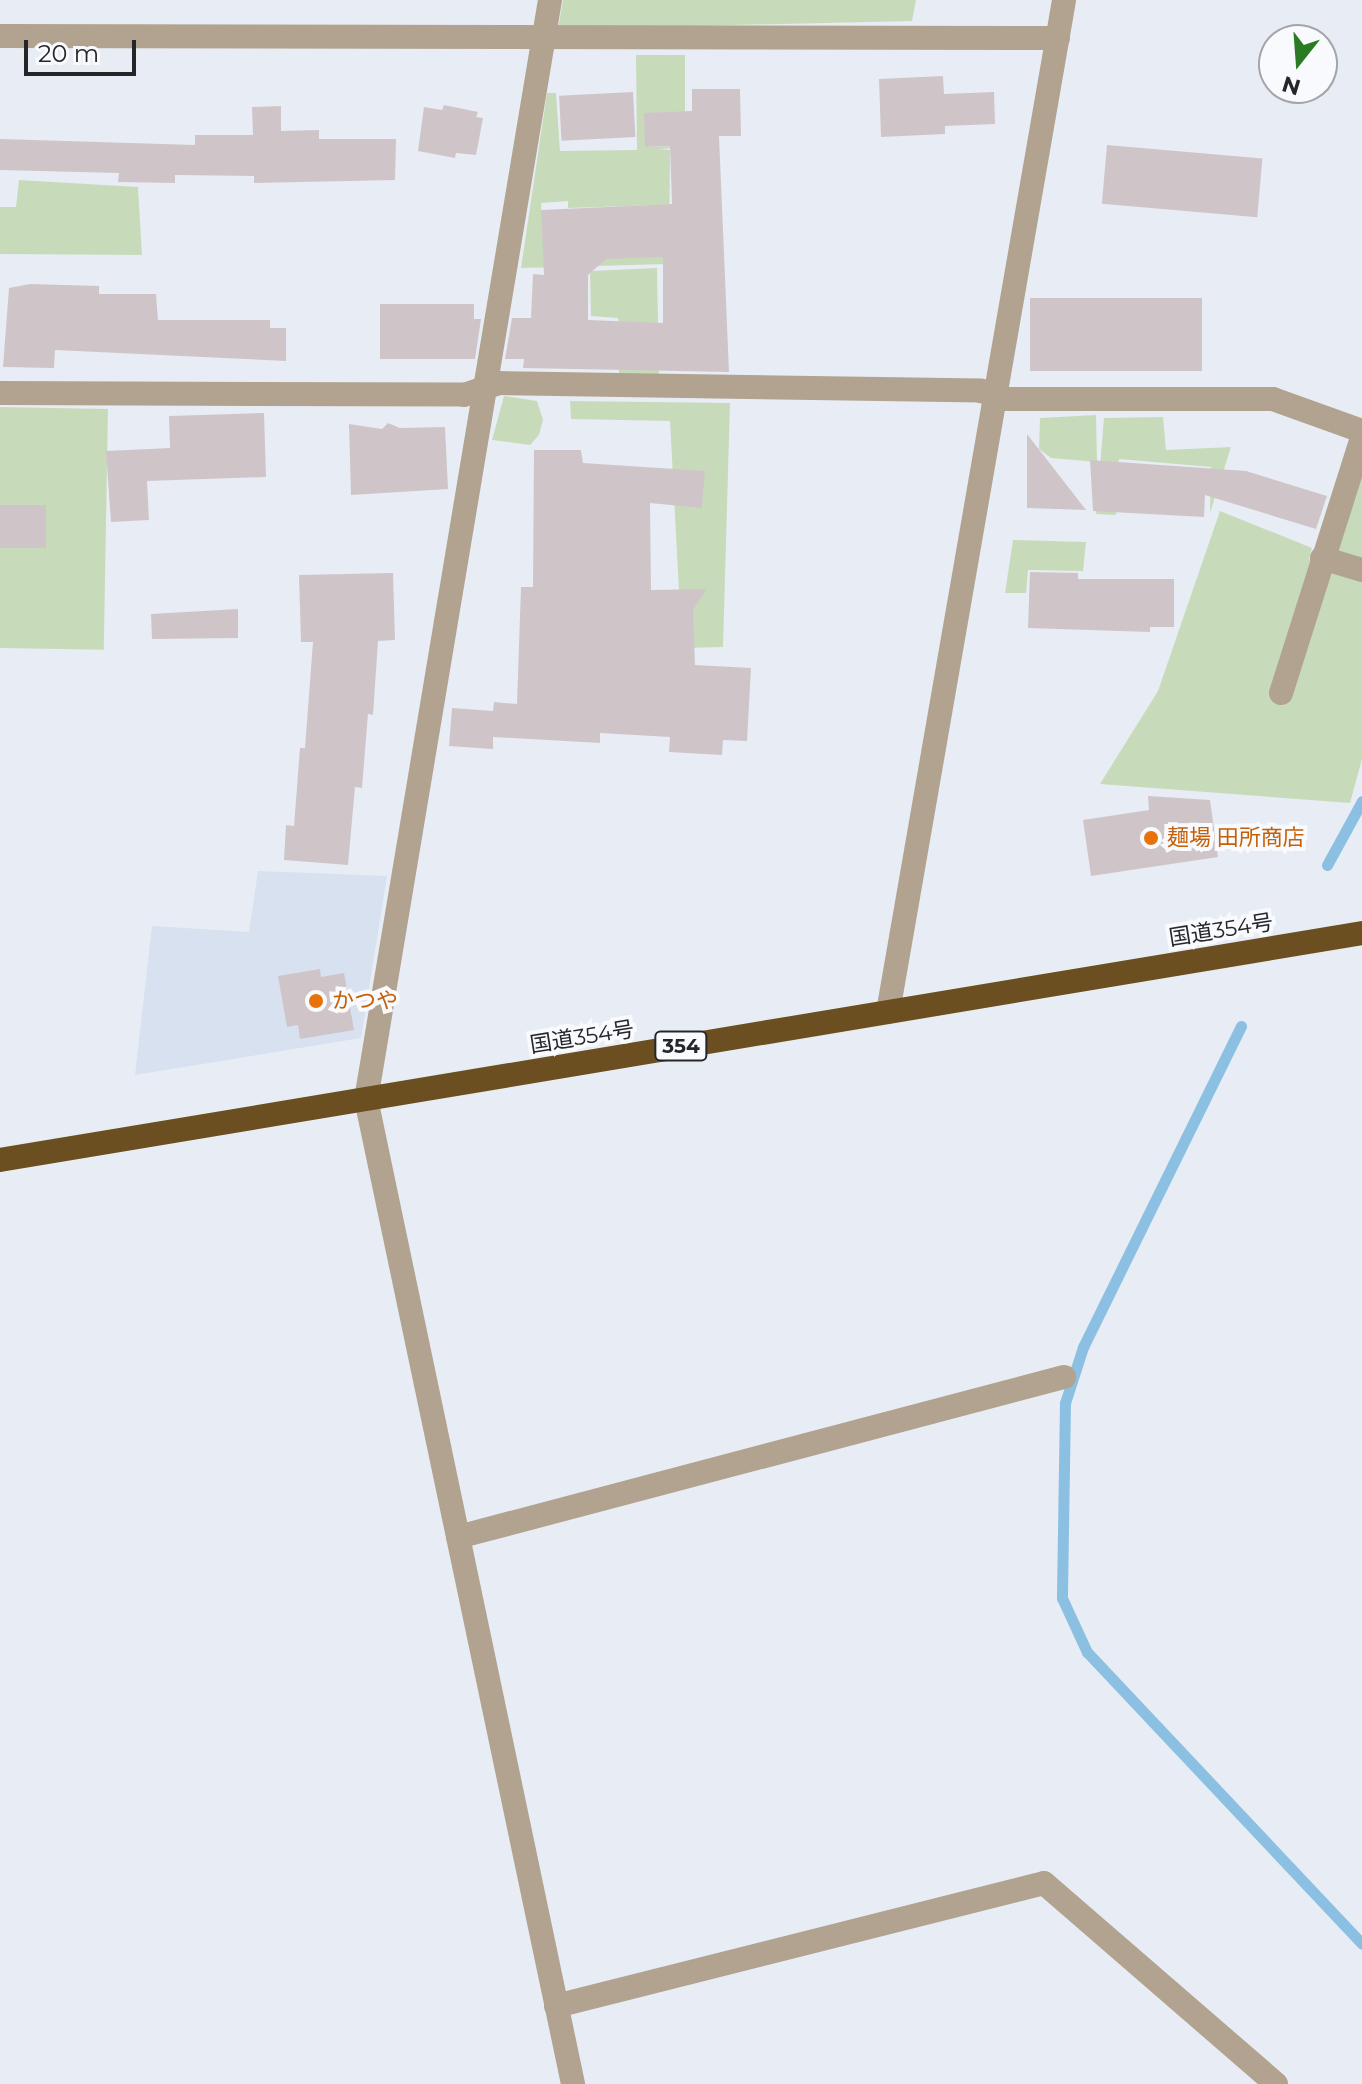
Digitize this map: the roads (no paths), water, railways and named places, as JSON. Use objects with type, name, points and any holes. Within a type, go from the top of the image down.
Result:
[{"type":"highway","name":"国道354号","points":[[0,1160],[1362,933]]},
{"type":"street","points":[[550,0],[366,1099],[573,2084]]},
{"type":"street","points":[[888,1012],[1064,0]]},
{"type":"street","points":[[0,36],[1058,38]]},
{"type":"street","points":[[0,393],[464,395],[498,383],[981,391],[996,396],[1273,399],[1362,434],[1281,693]]},
{"type":"street","points":[[1322,558],[1362,570]]},
{"type":"street","points":[[458,1537],[1064,1377]]},
{"type":"street","points":[[556,2006],[1044,1883],[1276,2084]]},
{"type":"waterway","points":[[1327,865],[1362,801]]},
{"type":"waterway","points":[[1241,1026],[1083,1347],[1065,1403],[1062,1598],[1087,1652],[1362,1944]]},
{"type":"place","name":"麺場 田所商店","points":[[1151,838]]},
{"type":"place","name":"かつや","points":[[316,1001]]}]
